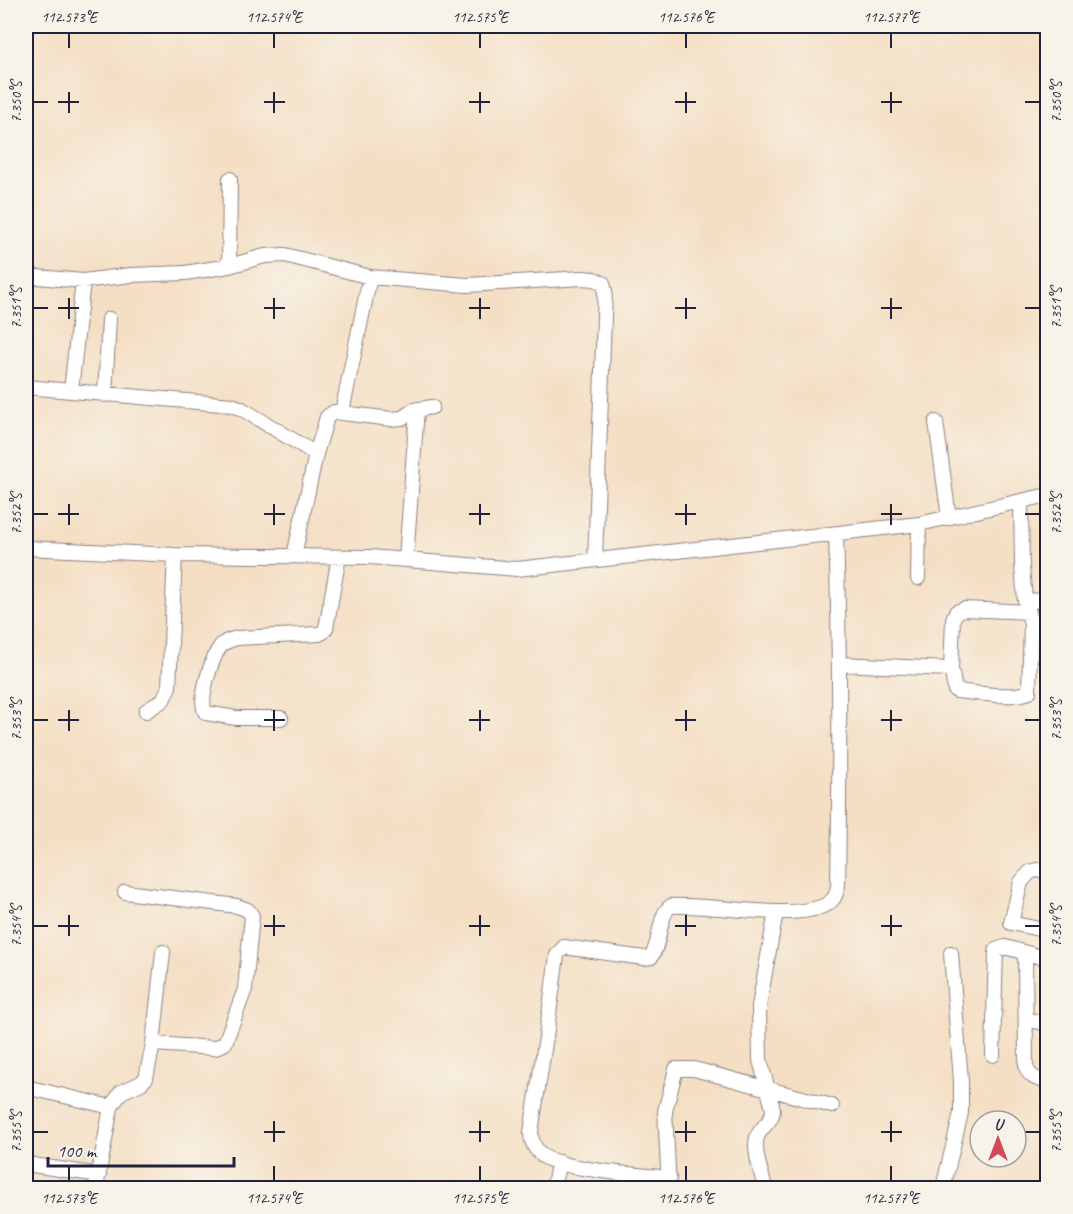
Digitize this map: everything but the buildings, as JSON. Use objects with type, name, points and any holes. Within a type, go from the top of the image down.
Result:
[{"type":"street","points":[[229,266],[230,179]]},
{"type":"street","points":[[26,276],[83,281],[102,277],[185,273],[229,266],[265,256],[285,255],[370,277],[467,285],[582,278],[594,279],[603,283],[605,291],[595,560]]},
{"type":"street","points":[[342,412],[370,277]]},
{"type":"street","points":[[70,392],[83,281]]},
{"type":"street","points":[[105,395],[109,319]]},
{"type":"street","points":[[26,387],[232,405],[316,454]]},
{"type":"street","points":[[294,556],[316,454],[327,417],[334,412],[342,412],[391,420],[402,418],[417,409],[432,407]]},
{"type":"street","points":[[406,560],[417,409]]},
{"type":"street","points":[[936,422],[949,518]]},
{"type":"street","points":[[26,549],[175,555],[339,557],[517,569],[919,524],[1047,495]]},
{"type":"street","points":[[1021,501],[1022,567],[1027,606],[1031,624],[1029,692],[1022,694],[955,690],[951,670],[953,619],[958,611],[1027,606],[1047,601]]},
{"type":"street","points":[[918,578],[919,524]]},
{"type":"street","points":[[832,1106],[693,1069],[676,1069],[664,1111],[669,1183],[574,1166],[545,1158],[531,1139],[558,952],[564,947],[651,957],[656,949],[665,910],[671,906],[776,912],[816,908],[831,901],[837,891],[840,664],[836,534]]},
{"type":"street","points":[[146,711],[164,700],[169,687],[175,555]]},
{"type":"street","points":[[281,718],[236,718],[206,713],[203,709],[203,697],[215,658],[221,645],[237,638],[323,632],[339,557]]},
{"type":"street","points":[[840,664],[951,670]]},
{"type":"street","points":[[1047,871],[1036,870],[1021,882],[1010,926],[1047,931]]},
{"type":"street","points":[[125,892],[237,906],[248,910],[252,916],[245,989],[225,1043],[215,1048],[153,1044]]},
{"type":"street","points":[[765,1188],[756,1144],[759,1134],[772,1117],[772,1103],[760,1060],[759,1006],[776,912]]},
{"type":"street","points":[[993,1055],[996,950],[1005,947],[1047,959]]},
{"type":"street","points":[[26,1164],[97,1182],[111,1107],[120,1092],[145,1080],[153,1044],[164,952]]},
{"type":"street","points":[[943,1188],[961,1113],[961,1081],[951,953]]},
{"type":"street","points":[[1025,953],[1027,1072],[1038,1080],[1047,1082]]},
{"type":"street","points":[[1026,1019],[1047,1024]]},
{"type":"street","points":[[26,1086],[111,1107]]},
{"type":"street","points":[[553,1188],[559,1162]]}]
